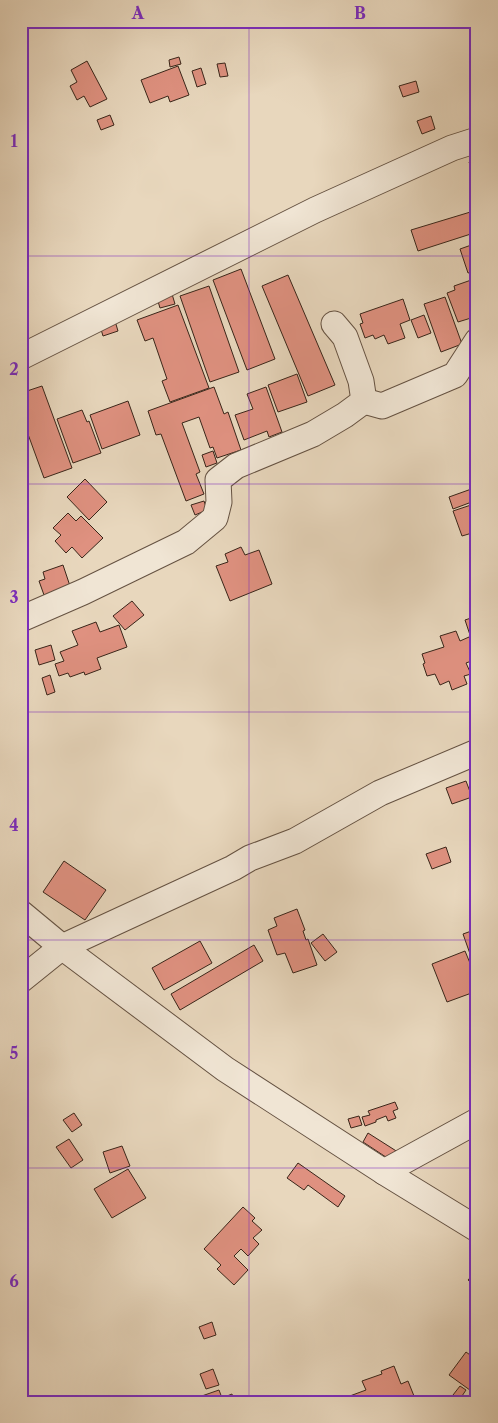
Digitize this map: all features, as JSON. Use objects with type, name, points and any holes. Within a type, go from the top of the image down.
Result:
[{"type":"street","points":[[21,357],[315,210],[452,148],[477,140]]},
{"type":"street","points":[[334,324],[345,337],[361,381],[364,401]]},
{"type":"street","points":[[364,401],[382,406],[455,376],[477,341]]},
{"type":"street","points":[[21,619],[83,592],[186,542],[215,518],[219,502],[218,480],[236,466],[313,434],[345,416],[364,401]]},
{"type":"street","points":[[21,980],[62,948],[233,868],[250,858],[295,841],[380,793],[477,752]]},
{"type":"street","points":[[21,913],[62,948],[225,1069],[384,1172],[477,1229]]},
{"type":"street","points":[[384,1172],[477,1121]]},
{"type":"building","points":[[179,57],[181,64],[170,67],[169,60]]},
{"type":"building","points":[[87,61],[107,99],[90,107],[84,96],[77,100],[70,86],[77,82],[71,70]]},
{"type":"building","points":[[225,63],[228,76],[220,77],[217,64]]},
{"type":"building","points":[[178,66],[189,95],[170,102],[168,96],[150,103],[141,80]]},
{"type":"building","points":[[201,68],[206,84],[197,87],[192,71]]},
{"type":"building","points":[[416,81],[419,92],[403,97],[399,86]]},
{"type":"building","points":[[110,115],[114,125],[101,130],[97,120]]},
{"type":"building","points":[[431,116],[435,129],[422,134],[417,121]]},
{"type":"building","points":[[477,160],[477,178],[475,179],[469,162]]},
{"type":"building","points":[[477,210],[477,232],[418,251],[411,230]]},
{"type":"building","points":[[477,243],[477,271],[468,273],[460,249]]},
{"type":"building","points":[[241,269],[275,359],[247,370],[213,280]]},
{"type":"building","points":[[288,275],[335,385],[308,396],[262,286]]},
{"type":"building","points":[[477,278],[477,323],[473,324],[471,318],[458,322],[447,293],[455,290],[454,286]]},
{"type":"building","points":[[209,286],[239,372],[210,382],[180,296]]},
{"type":"building","points":[[172,294],[175,304],[160,308],[157,298]]},
{"type":"building","points":[[445,297],[462,344],[441,352],[424,304]]},
{"type":"building","points":[[403,299],[410,320],[400,324],[405,338],[388,344],[384,335],[375,339],[373,335],[365,338],[360,324],[363,323],[360,314]]},
{"type":"building","points":[[178,305],[209,388],[170,402],[162,381],[167,379],[153,338],[145,341],[137,320]]},
{"type":"building","points":[[424,315],[431,333],[418,338],[411,320]]},
{"type":"building","points":[[115,321],[118,331],[103,336],[100,326]]},
{"type":"building","points":[[297,374],[307,402],[278,412],[268,385]]},
{"type":"building","points":[[42,386],[72,468],[44,478],[21,415],[21,393]]},
{"type":"building","points":[[214,387],[224,414],[228,412],[241,450],[217,458],[213,447],[210,448],[199,417],[182,423],[200,472],[196,474],[204,494],[186,501],[161,434],[156,435],[148,411]]},
{"type":"building","points":[[266,387],[282,432],[269,437],[267,431],[244,440],[235,415],[253,409],[247,394]]},
{"type":"building","points":[[128,401],[140,435],[102,449],[90,415]]},
{"type":"building","points":[[82,410],[87,422],[89,421],[101,453],[73,463],[57,419]]},
{"type":"building","points":[[213,451],[217,463],[206,467],[202,455]]},
{"type":"building","points":[[85,479],[107,502],[89,520],[67,497]]},
{"type":"building","points":[[477,487],[477,500],[453,509],[449,497]]},
{"type":"building","points":[[204,501],[207,510],[195,515],[191,505]]},
{"type":"building","points":[[477,503],[477,540],[475,541],[472,533],[462,536],[453,511]]},
{"type":"building","points":[[68,513],[76,521],[81,516],[103,538],[82,558],[72,547],[66,553],[55,541],[61,535],[53,528]]},
{"type":"building","points":[[241,547],[245,555],[259,550],[272,584],[230,601],[216,566],[228,562],[225,554]]},
{"type":"building","points":[[63,565],[70,586],[44,595],[39,581],[45,579],[43,572]]},
{"type":"building","points":[[132,601],[144,615],[125,630],[113,616]]},
{"type":"building","points":[[474,617],[477,623],[477,649],[475,650],[465,620]]},
{"type":"building","points":[[96,622],[100,632],[119,625],[127,647],[97,658],[101,669],[85,675],[84,672],[70,677],[68,673],[59,676],[55,664],[64,661],[60,652],[78,645],[72,631]]},
{"type":"building","points":[[456,631],[460,641],[469,637],[477,659],[466,663],[471,674],[464,676],[467,684],[452,690],[449,681],[440,685],[435,674],[427,676],[422,654],[444,647],[440,636]]},
{"type":"building","points":[[51,645],[55,660],[39,665],[35,650]]},
{"type":"building","points":[[50,675],[55,692],[47,695],[42,678]]},
{"type":"building","points":[[466,781],[472,797],[452,804],[446,788]]},
{"type":"building","points":[[446,847],[451,862],[432,869],[426,854]]},
{"type":"building","points":[[64,861],[106,890],[85,920],[43,892]]},
{"type":"building","points":[[297,909],[305,930],[303,931],[306,940],[308,939],[317,965],[293,973],[285,953],[277,955],[268,930],[277,926],[274,918]]},
{"type":"building","points":[[477,929],[477,967],[475,968],[463,934]]},
{"type":"building","points":[[323,934],[337,952],[325,961],[311,943]]},
{"type":"building","points":[[200,941],[212,963],[164,990],[152,968]]},
{"type":"building","points":[[254,945],[263,961],[180,1010],[171,994]]},
{"type":"building","points":[[465,951],[477,980],[477,991],[447,1002],[432,964]]},
{"type":"building","points":[[395,1102],[398,1109],[393,1111],[396,1118],[388,1121],[386,1116],[365,1126],[362,1117],[370,1115],[368,1111]]},
{"type":"building","points":[[74,1113],[82,1125],[72,1132],[63,1120]]},
{"type":"building","points":[[359,1116],[362,1125],[351,1128],[348,1119]]},
{"type":"building","points":[[368,1133],[401,1154],[395,1163],[363,1142]]},
{"type":"building","points":[[69,1139],[83,1160],[71,1168],[56,1147]]},
{"type":"building","points":[[122,1146],[130,1166],[110,1173],[103,1152]]},
{"type":"building","points":[[298,1163],[345,1196],[338,1207],[308,1185],[304,1190],[287,1178]]},
{"type":"building","points":[[128,1169],[146,1198],[112,1218],[94,1189]]},
{"type":"building","points":[[243,1207],[255,1218],[252,1221],[262,1230],[253,1238],[259,1244],[248,1256],[241,1249],[234,1256],[248,1270],[234,1285],[217,1269],[221,1265],[204,1249]]},
{"type":"building","points":[[477,1270],[477,1287],[468,1280]]},
{"type":"building","points":[[212,1322],[216,1335],[204,1339],[199,1327]]},
{"type":"building","points":[[466,1352],[477,1360],[477,1389],[474,1393],[449,1375]]},
{"type":"building","points":[[394,1366],[401,1384],[408,1381],[416,1401],[339,1402],[339,1400],[366,1390],[362,1381],[382,1374],[381,1371]]},
{"type":"building","points":[[213,1369],[219,1385],[206,1389],[200,1374]]},
{"type":"building","points":[[460,1386],[466,1390],[460,1399],[453,1395]]},
{"type":"building","points":[[219,1390],[222,1398],[232,1394],[234,1402],[197,1402],[196,1398]]}]
